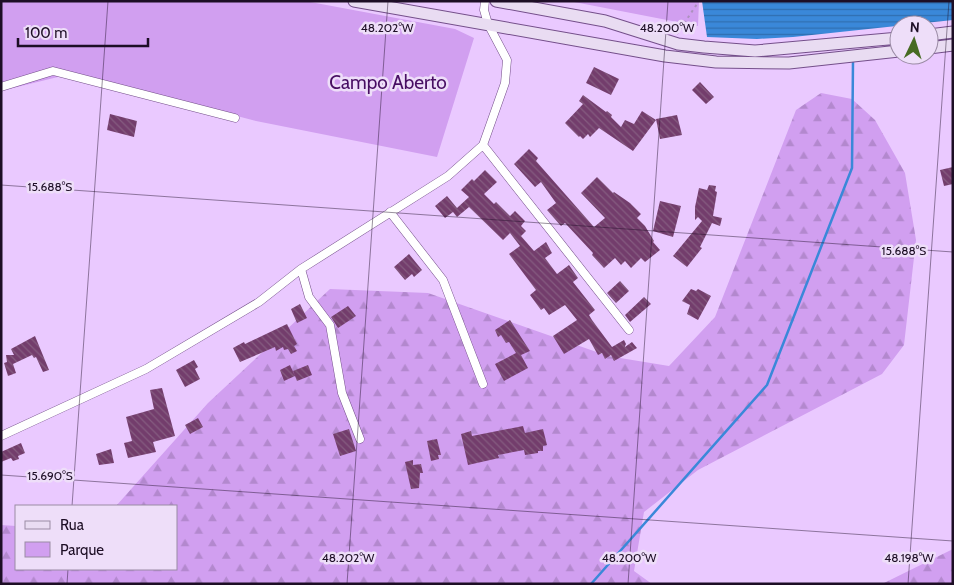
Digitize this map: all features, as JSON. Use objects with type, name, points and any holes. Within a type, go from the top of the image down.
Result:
[{"type":"street","points":[[354,1],[665,56],[716,62],[788,63],[889,53]]},
{"type":"street","points":[[1,436],[162,360],[259,302],[300,269],[448,176],[483,145],[505,83],[507,60],[488,24],[484,10],[485,1]]},
{"type":"street","points":[[496,1],[605,20],[678,44],[704,47],[755,51],[889,39]]},
{"type":"street","points":[[939,34],[953,32]]},
{"type":"street","points":[[939,47],[953,45]]},
{"type":"street","points":[[1,87],[53,71],[235,118]]},
{"type":"street","points":[[483,145],[629,330]]},
{"type":"street","points":[[390,212],[443,280],[483,384]]},
{"type":"street","points":[[300,269],[309,297],[330,325],[342,393],[360,439]]},
{"type":"path","points":[[682,37],[677,34],[700,1]]},
{"type":"green space","name":"Campo Aberto","points":[[1,1],[305,1],[455,29],[474,38],[437,157],[256,121],[74,73],[1,91]]},
{"type":"green space","points":[[569,1],[699,1],[698,26]]},
{"type":"green space","points":[[821,93],[852,99],[875,120],[905,173],[916,240],[904,345],[882,374],[698,470],[644,512],[634,571],[652,584],[1,584],[1,525],[15,526],[15,570],[178,570],[178,505],[117,505],[208,403],[330,289],[428,293],[608,356],[669,366],[715,317],[796,110]]},
{"type":"green space","points":[[953,549],[953,584],[882,584]]},
{"type":"water","points":[[702,1],[953,1],[953,20],[939,21],[939,15],[889,15],[889,27],[793,37],[757,39],[707,37]]},
{"type":"building","points":[[594,67],[619,79],[611,95],[586,83]]},
{"type":"building","points":[[700,82],[714,97],[706,104],[692,90]]},
{"type":"building","points":[[583,95],[612,115],[611,117],[621,127],[625,120],[634,124],[642,111],[656,120],[633,151],[599,128],[590,137],[588,134],[583,139],[565,123],[583,104],[579,101]]},
{"type":"building","points":[[110,114],[137,121],[134,137],[107,130]]},
{"type":"building","points":[[677,115],[682,135],[660,139],[656,119]]},
{"type":"building","points":[[529,149],[538,158],[536,161],[594,227],[605,218],[581,193],[597,177],[613,193],[630,203],[641,214],[637,218],[645,226],[653,242],[660,250],[645,262],[641,258],[631,268],[625,261],[621,265],[615,258],[604,268],[592,255],[593,253],[565,223],[561,226],[547,210],[556,203],[541,182],[535,187],[514,164]]},
{"type":"building","points":[[953,167],[953,184],[944,186],[940,170]]},
{"type":"building","points":[[485,170],[497,182],[484,194],[494,204],[496,202],[510,216],[515,211],[525,221],[521,226],[526,231],[521,236],[534,251],[546,242],[552,253],[545,258],[557,274],[569,265],[578,278],[573,282],[595,310],[589,315],[612,347],[624,340],[625,347],[632,342],[637,348],[614,361],[611,355],[605,359],[602,353],[598,355],[589,339],[564,354],[553,336],[577,320],[565,305],[549,315],[544,308],[541,310],[530,295],[536,290],[509,254],[520,246],[510,233],[503,240],[469,207],[457,217],[453,212],[445,218],[435,206],[447,196],[457,208],[469,197],[461,190]]},
{"type":"building","points":[[709,185],[716,186],[715,191],[717,192],[713,216],[722,218],[720,226],[712,223],[700,247],[702,248],[687,267],[673,256],[702,221],[698,217],[695,220],[695,207],[699,188],[707,190]]},
{"type":"building","points":[[660,201],[681,206],[673,237],[653,231]]},
{"type":"building","points":[[409,254],[422,270],[414,277],[412,274],[405,280],[394,267]]},
{"type":"building","points":[[620,281],[629,291],[616,303],[607,293]]},
{"type":"building","points":[[691,289],[696,291],[698,289],[711,296],[698,320],[687,314],[690,305],[682,301]]},
{"type":"building","points":[[644,297],[651,304],[630,322],[625,315]]},
{"type":"building","points":[[300,304],[307,318],[297,323],[291,309]]},
{"type":"building","points":[[348,306],[356,316],[338,328],[331,317]]},
{"type":"building","points":[[510,320],[530,351],[521,355],[528,368],[504,381],[495,364],[516,353],[509,342],[506,343],[501,335],[498,337],[495,330]]},
{"type":"building","points":[[287,324],[297,344],[294,346],[297,351],[291,354],[288,349],[284,350],[283,347],[276,351],[275,347],[240,362],[233,348]]},
{"type":"building","points":[[35,336],[49,370],[43,372],[36,357],[34,358],[32,355],[13,364],[16,373],[8,376],[4,363],[7,362],[6,355],[14,355],[11,349]]},
{"type":"building","points":[[194,360],[198,367],[195,369],[200,379],[185,387],[176,370]]},
{"type":"building","points":[[290,365],[295,376],[284,381],[280,370]]},
{"type":"building","points":[[308,365],[312,375],[297,381],[293,371]]},
{"type":"building","points":[[162,388],[175,436],[153,442],[156,452],[128,458],[124,443],[132,441],[126,417],[154,409],[150,390]]},
{"type":"building","points":[[198,418],[203,427],[190,434],[185,425]]},
{"type":"building","points":[[523,426],[525,433],[543,429],[547,445],[543,446],[543,451],[525,455],[524,450],[498,455],[499,458],[468,465],[461,434],[471,431],[472,436]]},
{"type":"building","points":[[349,429],[356,451],[340,456],[333,434]]},
{"type":"building","points":[[437,439],[441,455],[438,455],[439,459],[431,461],[427,441]]},
{"type":"building","points":[[21,443],[25,453],[18,456],[19,459],[13,461],[11,458],[1,462],[1,452]]},
{"type":"building","points":[[111,449],[114,463],[99,465],[96,454]]},
{"type":"building","points":[[413,460],[413,465],[421,464],[423,473],[420,473],[419,488],[411,489],[405,462]]},
{"type":"waterway","points":[[591,584],[767,385],[852,168],[853,61]]}]
